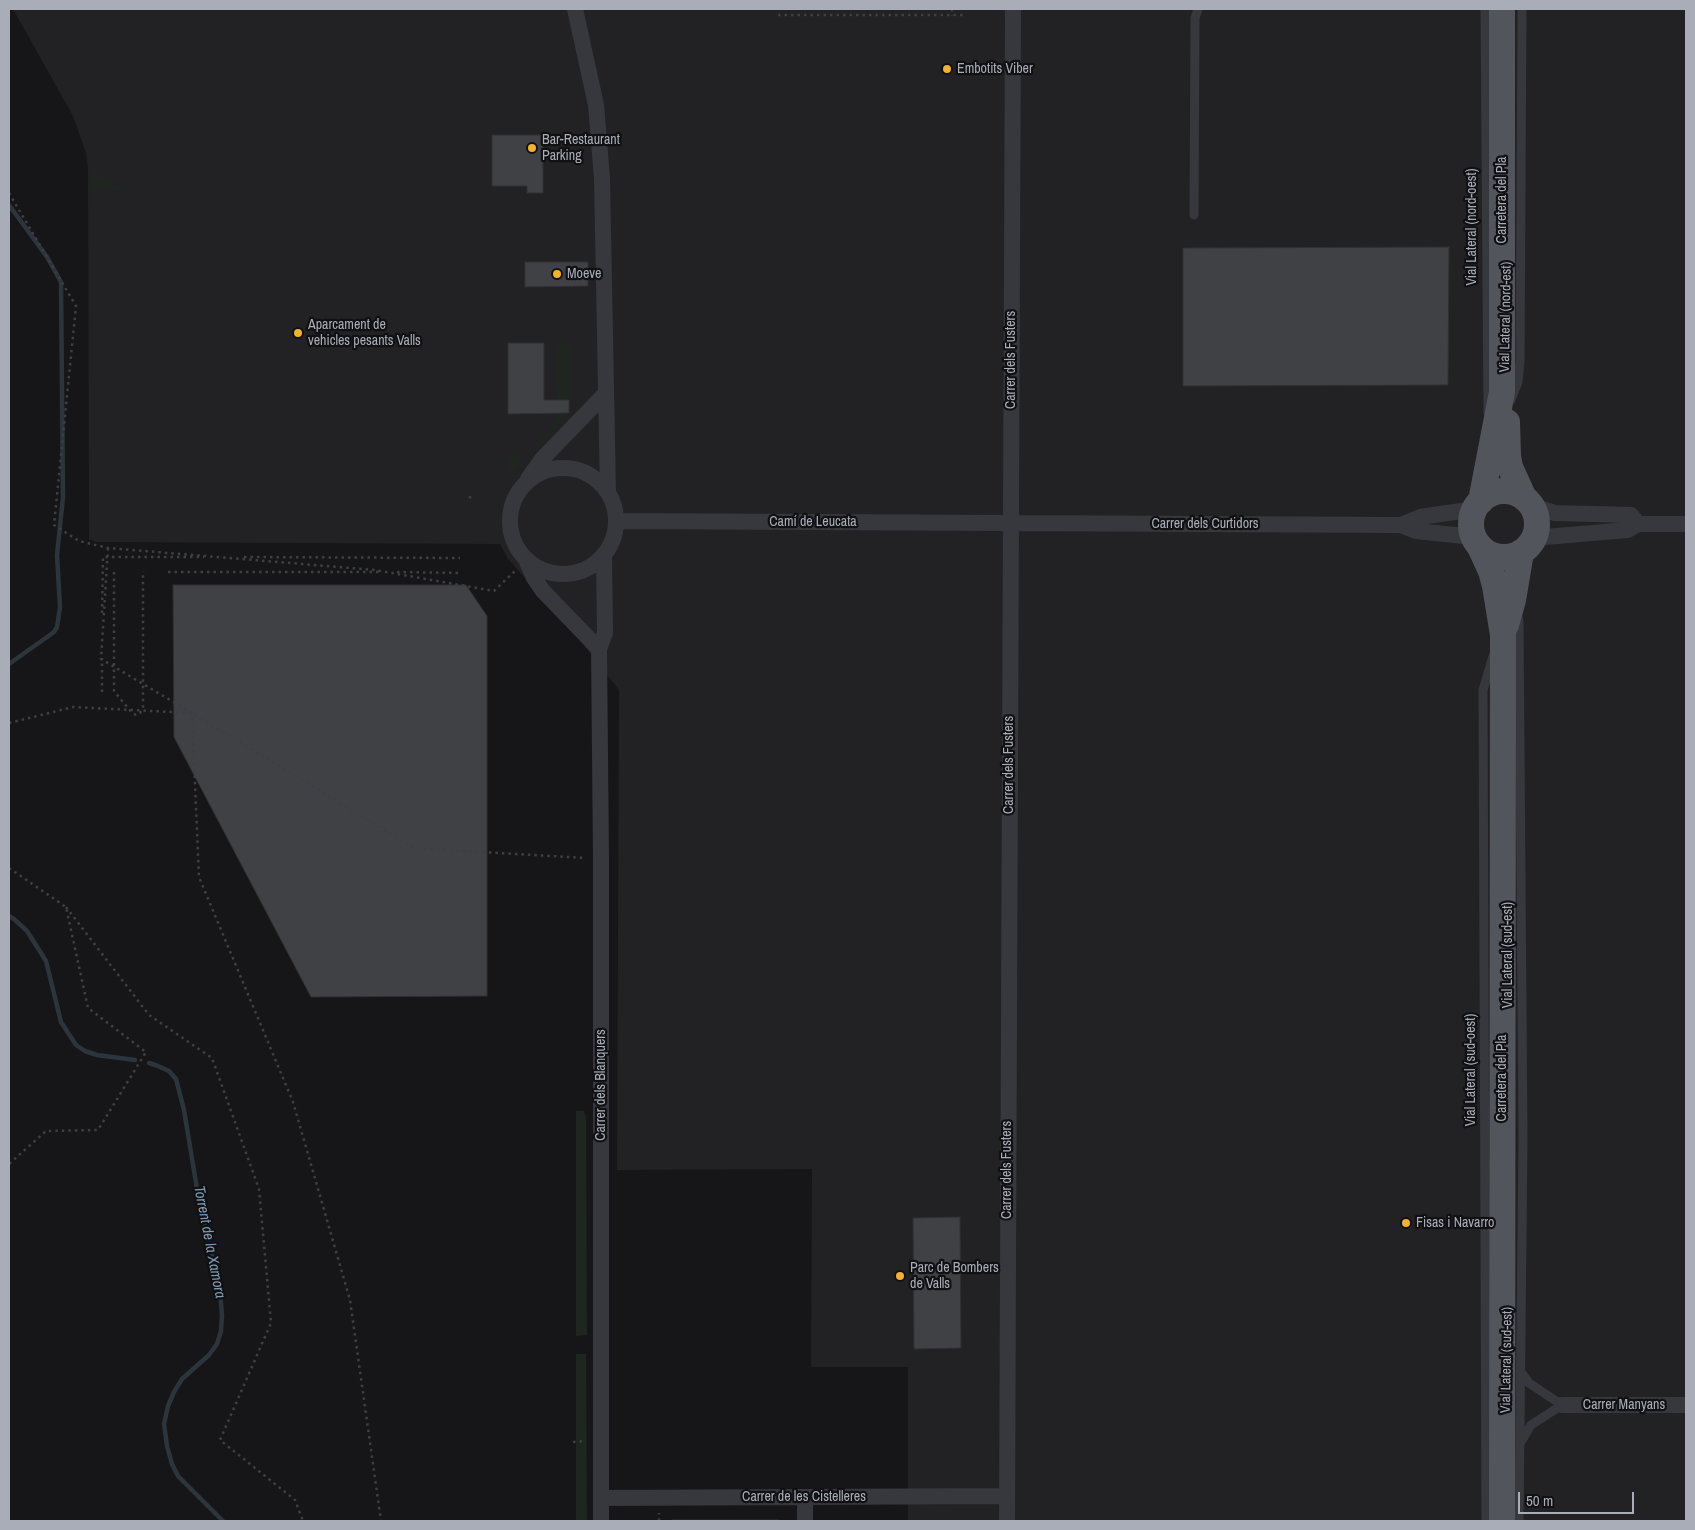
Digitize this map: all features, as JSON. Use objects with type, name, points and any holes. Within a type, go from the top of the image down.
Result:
[{"type":"main road","name":"Carretera del Pla","points":[[1502,9],[1504,403]]},
{"type":"main road","points":[[1504,403],[1497,424],[1478,505],[1472,518],[1471,528],[1491,571],[1506,619]]},
{"type":"main road","points":[[1504,403],[1510,467],[1536,517],[1537,528],[1527,545],[1506,619]]},
{"type":"main road","points":[[1478,505],[1489,495],[1499,492],[1514,493],[1528,502]]},
{"type":"main road","points":[[1477,542],[1494,556],[1503,557],[1512,556],[1527,545]]},
{"type":"main road","name":"Carretera del Pla","points":[[1502,1521],[1506,619]]},
{"type":"street","points":[[575,9],[596,106],[602,178],[608,494]]},
{"type":"street","name":"Carrer dels Fusters","points":[[1006,1521],[1013,9]]},
{"type":"street","points":[[599,649],[534,578],[526,560],[515,544],[510,525],[512,506],[542,458],[606,393]]},
{"type":"street","points":[[521,489],[536,476],[546,471],[566,468],[586,473],[608,494],[614,506],[616,521],[613,538],[604,554],[590,567],[581,571],[562,574],[542,570],[526,560]]},
{"type":"street","points":[[1528,502],[1555,513],[1631,515],[1638,524]]},
{"type":"street","name":"Carrer dels Curtidors","points":[[1401,525],[1420,517],[1478,505]]},
{"type":"street","name":"Camí de Leucata","points":[[616,521],[1010,523]]},
{"type":"street","name":"Carrer dels Curtidors","points":[[1010,523],[1401,525],[1416,531],[1477,542]]},
{"type":"street","points":[[1527,545],[1628,530],[1638,524],[1686,524]]},
{"type":"street","name":"Carrer dels Blanquers","points":[[601,1521],[601,859],[599,649],[605,633],[604,554]]},
{"type":"street","name":"Carrer Manyans","points":[[1562,1405],[1686,1405]]},
{"type":"street","name":"Carrer de les Cistelleres","points":[[601,1498],[1006,1496]]},
{"type":"street","points":[[805,1497],[805,1521]]},
{"type":"lane","points":[[1194,215],[1195,18],[1198,9]]},
{"type":"lane","name":"Vial Lateral (nord-oest)","points":[[1485,9],[1486,404],[1492,445]]},
{"type":"lane","name":"Vial Lateral (nord-est)","points":[[1504,403],[1518,382],[1520,361],[1522,9]]},
{"type":"lane","name":"Vial Lateral (sud-est)","points":[[1506,619],[1519,622],[1523,1130],[1519,1521]]},
{"type":"lane","name":"Vial Lateral (sud-oest)","points":[[1486,1521],[1483,690],[1506,619]]},
{"type":"lane","points":[[1520,1372],[1529,1383],[1562,1405],[1531,1425],[1520,1444]]},
{"type":"path","points":[[952,9],[952,16]]},
{"type":"path","points":[[778,14],[964,16]]},
{"type":"path","points":[[9,193],[76,306],[54,525],[79,541],[108,548],[375,570],[494,591],[526,560]]},
{"type":"path","points":[[470,496],[470,501]]},
{"type":"path","points":[[108,548],[101,658],[414,848],[601,859]]},
{"type":"path","points":[[102,692],[103,557],[460,558]]},
{"type":"path","points":[[114,572],[114,691],[132,713],[136,715],[143,708],[143,571]]},
{"type":"path","points":[[168,572],[460,573]]},
{"type":"path","points":[[9,723],[73,707],[192,713]]},
{"type":"path","points":[[192,713],[199,877],[293,1102],[350,1300],[381,1521]]},
{"type":"path","points":[[9,868],[66,907],[150,1015],[212,1058],[259,1189],[271,1323],[220,1440],[295,1500],[304,1521]]},
{"type":"path","points":[[9,1164],[46,1131],[98,1130],[146,1052],[88,1008],[66,907]]},
{"type":"path","points":[[572,1442],[587,1441]]},
{"type":"path","points":[[659,1515],[659,1521]]},
{"type":"shaded area","points":[[13,9],[1686,9],[1686,1521],[908,1521],[908,1367],[811,1367],[812,1169],[617,1170],[619,690],[570,628],[508,559],[500,544],[97,542],[89,539],[88,169],[86,153],[73,116]]},
{"type":"shaded area","points":[[95,173],[124,189],[92,189],[92,174]]},
{"type":"shaded area","points":[[557,344],[569,344],[569,400],[558,400]]},
{"type":"shaded area","points":[[557,413],[569,414],[536,447],[536,442],[558,421]]},
{"type":"shaded area","points":[[520,454],[520,463],[508,475],[508,455]]},
{"type":"shaded area","points":[[576,1111],[584,1111],[586,1117],[587,1335],[576,1336]]},
{"type":"shaded area","points":[[576,1354],[586,1354],[587,1521],[576,1521]]},
{"type":"shaded area","points":[[672,1519],[778,1519],[781,1521],[672,1521]]},
{"type":"building","points":[[492,135],[543,135],[543,193],[527,193],[527,186],[492,186]]},
{"type":"building","points":[[1449,247],[1448,385],[1183,386],[1183,248]]},
{"type":"building","name":"Moeve","points":[[525,262],[588,262],[588,286],[525,287]]},
{"type":"building","points":[[508,343],[544,343],[544,400],[569,400],[569,413],[508,414]]},
{"type":"building","points":[[173,585],[466,585],[487,616],[487,996],[311,997],[174,737]]},
{"type":"building","points":[[960,1217],[961,1348],[914,1349],[913,1218]]},
{"type":"waterway","points":[[9,205],[47,257],[61,282],[63,497],[57,555],[60,607],[57,627],[54,632],[9,664]]},
{"type":"waterway","name":"Torrent de la Xamora","points":[[9,916],[27,931],[46,961],[61,1022],[76,1045],[85,1051],[97,1055],[135,1060]]},
{"type":"waterway","name":"Torrent de la Xamora","points":[[149,1063],[169,1071],[176,1079],[184,1110],[199,1201],[220,1291],[222,1315],[221,1331],[217,1344],[209,1355],[182,1379],[168,1406],[164,1424],[167,1446],[172,1464],[178,1476],[223,1521]]},
{"type":"place","name":"Embotits Viber","points":[[947,69]]},
{"type":"place","name":"Bar-Restaurant Parking","points":[[532,148]]},
{"type":"place","name":"Moeve","points":[[557,274]]},
{"type":"place","name":"Aparcament de vehicles pesants Valls","points":[[298,333]]},
{"type":"place","name":"Fisas i Navarro","points":[[1406,1223]]},
{"type":"place","name":"Parc de Bombers de Valls","points":[[900,1276]]}]
